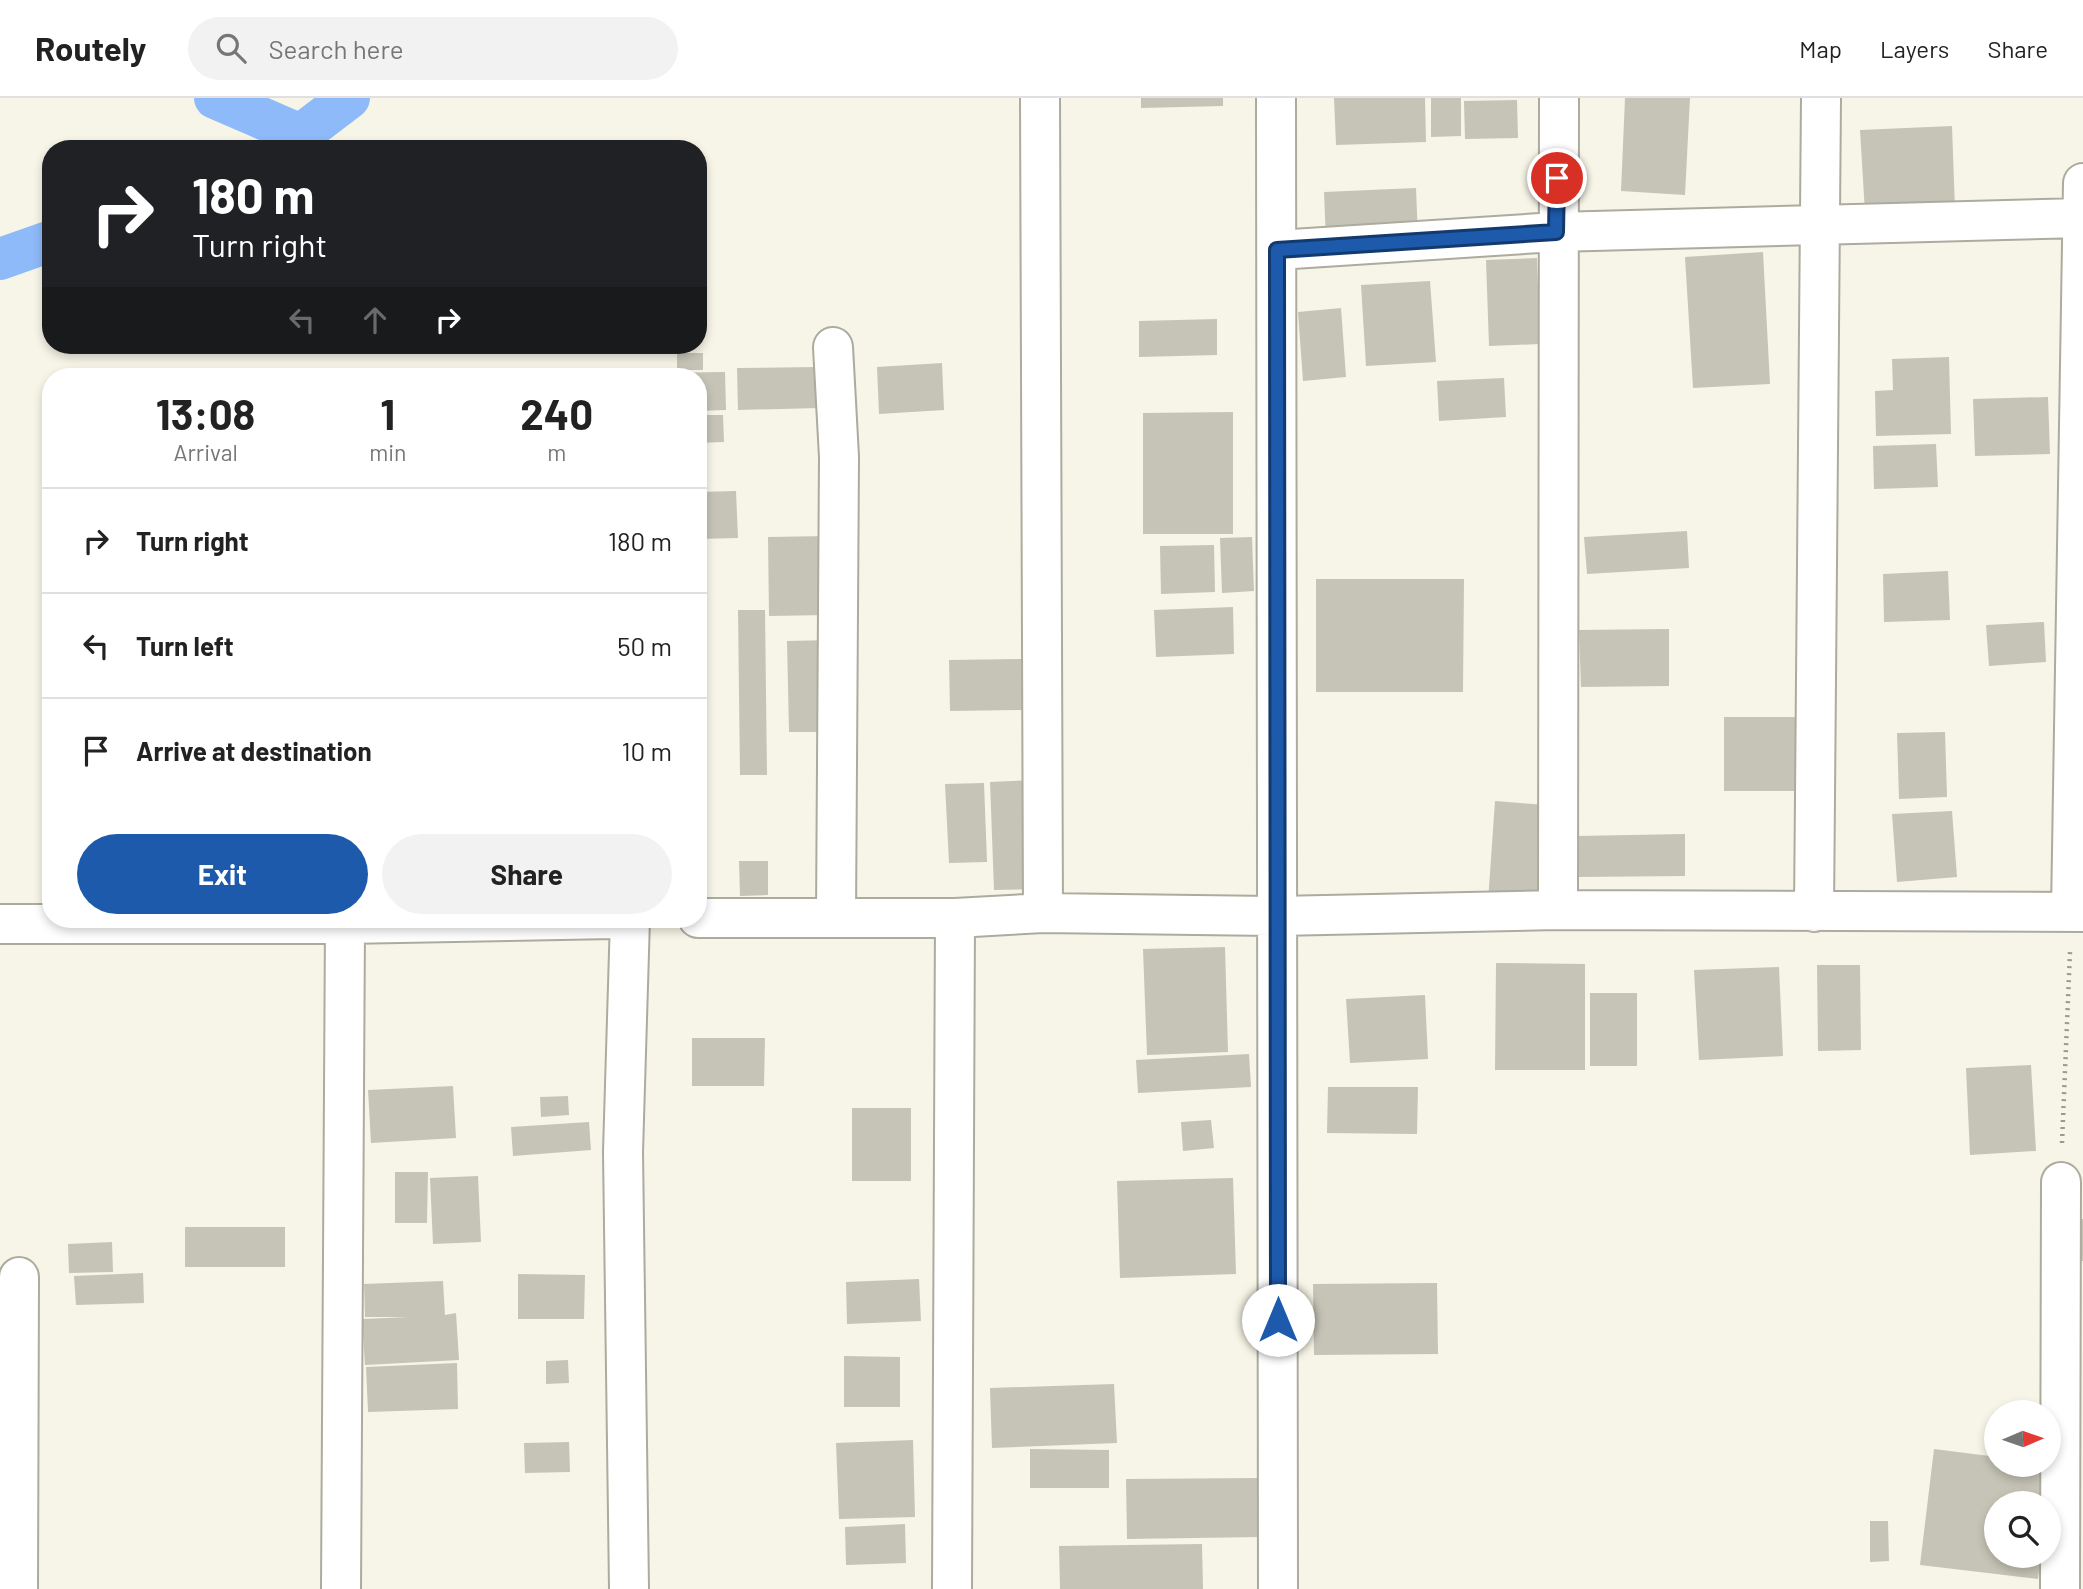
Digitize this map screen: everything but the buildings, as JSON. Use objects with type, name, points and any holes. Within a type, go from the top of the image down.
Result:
[{"type":"street","points":[[1040,98],[1043,913]]},
{"type":"street","points":[[1276,98],[1278,1589]]},
{"type":"street","points":[[1558,910],[1556,232],[1559,98]]},
{"type":"street","points":[[1814,912],[1821,98]]},
{"type":"street","points":[[707,918],[955,918],[1043,913],[1278,916],[1558,910],[2077,912],[2083,183]]},
{"type":"street","points":[[1277,250],[1556,232],[2083,218]]},
{"type":"street","points":[[833,347],[839,457],[836,917]]},
{"type":"street","points":[[952,1589],[955,918]]},
{"type":"street","points":[[0,924],[42,924]]},
{"type":"street","points":[[341,1589],[345,928]]},
{"type":"street","points":[[629,1589],[623,1152],[630,928]]},
{"type":"street","points":[[2060,1589],[2061,1182]]},
{"type":"street","points":[[18,1589],[19,1277]]},
{"type":"path","points":[[2061,1182],[2077,912]]},
{"type":"waterway","points":[[215,98],[301,135]]},
{"type":"waterway","points":[[294,140],[349,98]]},
{"type":"waterway","points":[[0,259],[42,244]]},
{"type":"route","points":[[1278,1320],[1277,250],[1556,232],[1557,178]]}]
